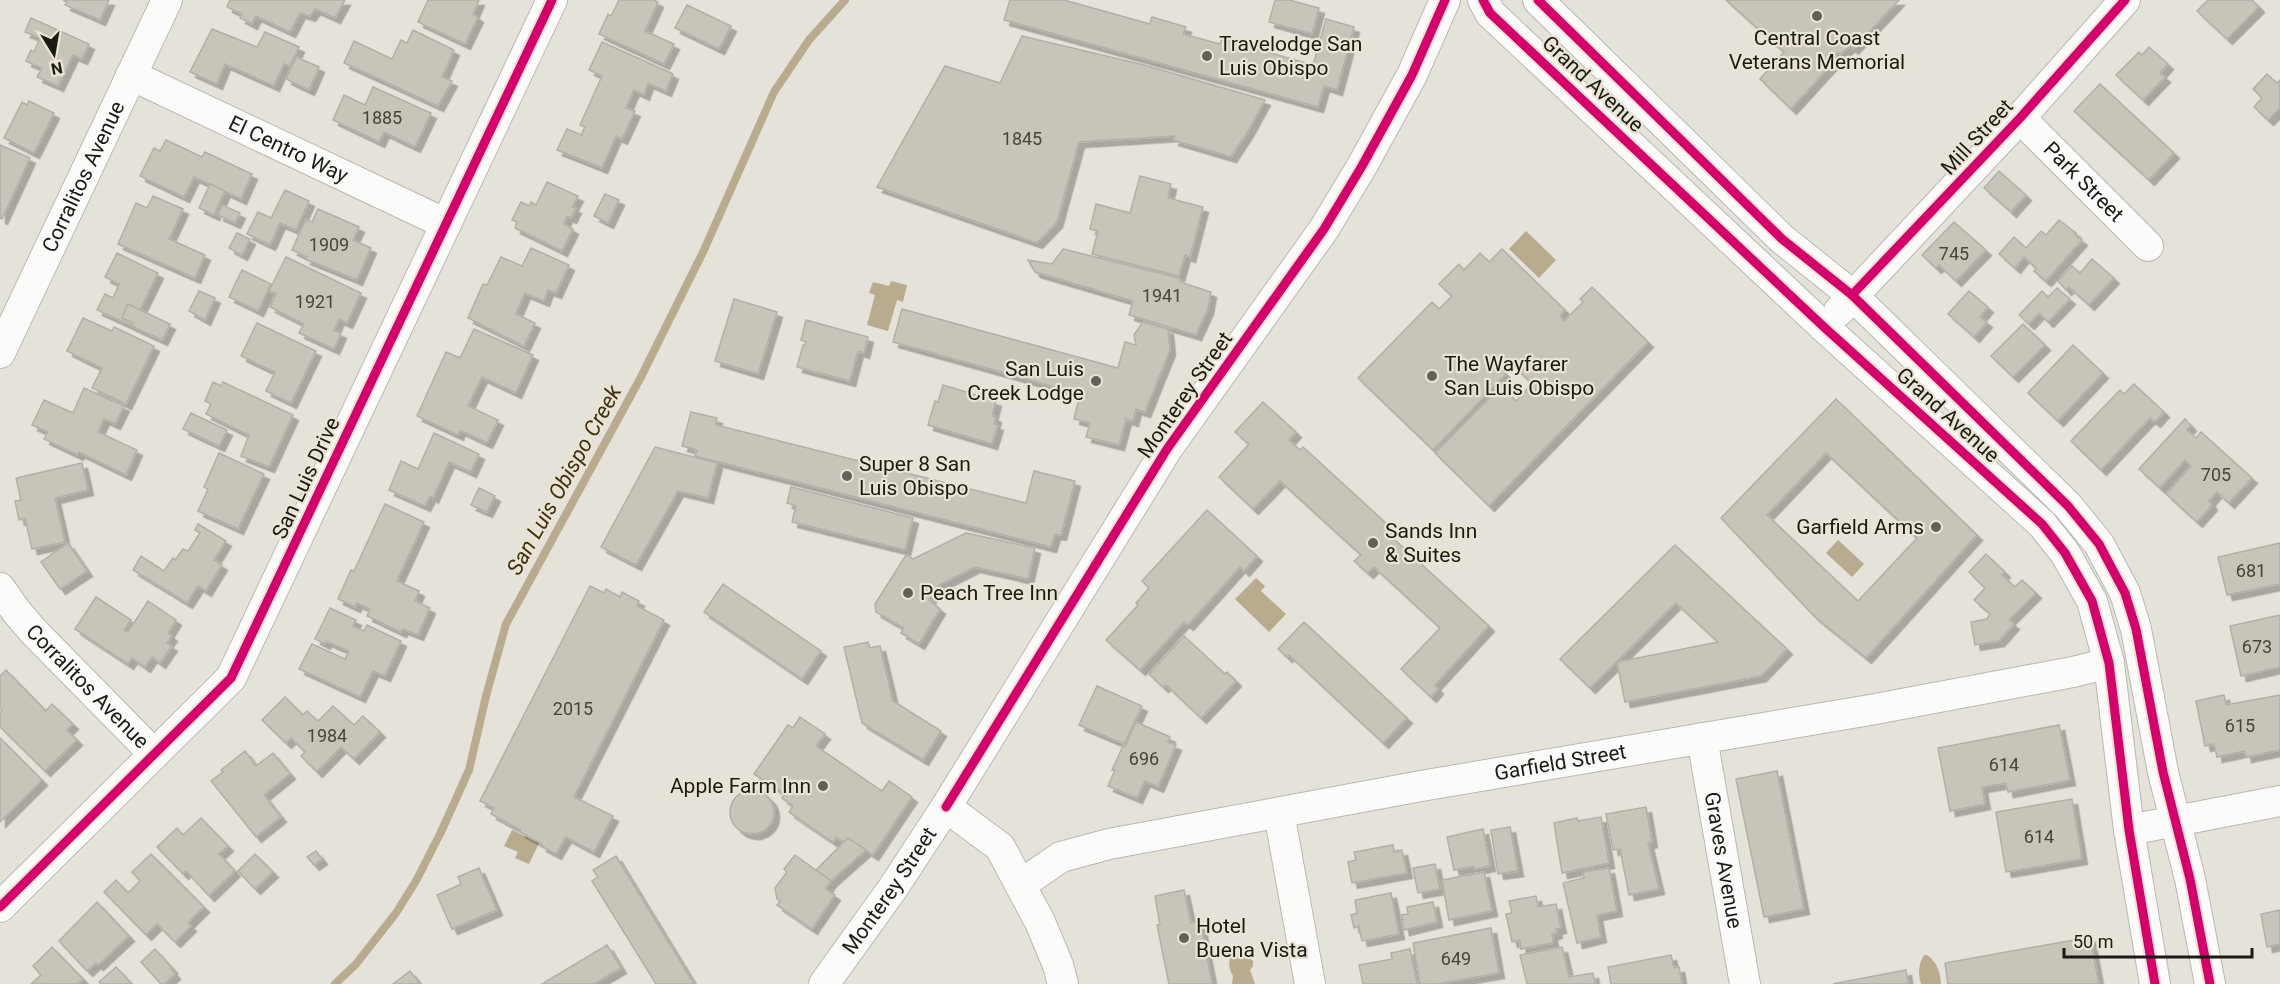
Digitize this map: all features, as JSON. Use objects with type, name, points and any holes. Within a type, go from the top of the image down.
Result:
[{"type":"street","name":"Corralitos Avenue","points":[[0,353],[167,0]]},
{"type":"street","name":"San Luis Drive","points":[[0,907],[231,678],[552,0]]},
{"type":"street","name":"Monterey Street","points":[[824,984],[893,888],[946,807],[1167,449],[1324,228],[1362,166],[1412,75],[1445,0]]},
{"type":"street","name":"Grand Avenue","points":[[1483,0],[1490,13],[1825,328],[2042,524],[2065,553],[2092,601],[2109,663],[2129,830],[2155,984]]},
{"type":"street","name":"Mill Street","points":[[1825,328],[1852,295],[2020,118],[2125,0]]},
{"type":"street","name":"Grand Avenue","points":[[1551,4],[1775,233],[1852,295],[2068,506],[2099,544],[2125,593],[2136,629],[2163,772],[2176,820],[2210,984]]},
{"type":"street","name":"El Centro Way","points":[[131,75],[446,224]]},
{"type":"street","name":"Park Street","points":[[2020,118],[2148,246]]},
{"type":"street","name":"Corralitos Avenue","points":[[0,588],[34,632],[154,754]]},
{"type":"street","name":"Garfield Street","points":[[1020,885],[1062,856],[1109,844],[1870,710],[2073,672],[2109,663]]},
{"type":"street","name":"Graves Avenue","points":[[1702,738],[1746,984]]},
{"type":"street","points":[[2129,830],[2280,801]]},
{"type":"street","points":[[946,807],[1000,847],[1051,947],[1063,984]]},
{"type":"street","points":[[1279,813],[1310,984]]},
{"type":"shaded area","points":[[1526,231],[1556,260],[1539,278],[1509,249]]},
{"type":"shaded area","points":[[891,281],[907,285],[903,302],[897,300],[888,331],[867,325],[875,295],[869,293],[873,282],[889,286]]},
{"type":"shaded area","points":[[1838,540],[1864,564],[1852,577],[1826,553]]},
{"type":"shaded area","points":[[1256,578],[1265,586],[1261,591],[1286,614],[1269,632],[1235,599]]},
{"type":"shaded area","points":[[512,830],[539,843],[529,864],[515,858],[518,852],[504,846]]},
{"type":"shaded area","points":[[1924,955],[1936,964],[1941,984],[1921,984],[1919,969]]},
{"type":"shaded area","points":[[1231,956],[1247,956],[1253,961],[1250,970],[1255,984],[1232,984],[1233,976],[1229,964]]},
{"type":"building","points":[[63,0],[109,0],[100,20],[65,5],[67,2]]},
{"type":"building","points":[[230,0],[345,0],[335,18],[315,9],[310,16],[300,13],[290,32],[256,16],[252,24],[240,18],[242,14],[227,7]]},
{"type":"building","points":[[428,0],[479,0],[473,14],[478,17],[465,44],[418,22]]},
{"type":"building","points":[[619,0],[658,2],[645,31],[674,44],[664,64],[599,34],[608,14],[611,16]]},
{"type":"building","name":"Travelodge San Luis Obispo","points":[[1010,0],[1064,0],[1150,24],[1152,17],[1186,27],[1183,34],[1220,44],[1222,39],[1313,65],[1326,19],[1354,27],[1337,90],[1324,86],[1318,107],[1004,20]]},
{"type":"building","points":[[1275,0],[1289,0],[1319,8],[1312,34],[1269,22]]},
{"type":"building","points":[[1726,0],[1899,0],[1853,49],[1850,46],[1830,61],[1832,64],[1791,109],[1760,79],[1784,52]]},
{"type":"building","points":[[2208,0],[2252,0],[2259,7],[2227,39],[2197,11]]},
{"type":"building","points":[[687,5],[731,26],[719,49],[675,28]]},
{"type":"building","points":[[31,18],[89,44],[82,59],[73,55],[58,86],[37,77],[42,68],[26,61],[31,50],[34,52],[40,38],[25,32]]},
{"type":"building","points":[[212,29],[257,47],[265,32],[299,47],[290,66],[284,64],[274,86],[225,64],[217,84],[190,72]]},
{"type":"building","points":[[413,30],[454,50],[442,77],[452,81],[438,106],[344,63],[354,41],[392,59],[401,40],[407,43]]},
{"type":"building","points":[[1022,36],[1144,65],[1265,100],[1231,157],[1173,140],[1175,136],[1079,142],[1057,222],[1037,243],[877,187],[945,66],[1000,83]]},
{"type":"building","points":[[602,42],[673,74],[666,91],[648,83],[644,95],[634,90],[626,108],[635,111],[622,139],[616,136],[602,168],[557,150],[567,129],[581,135],[585,127],[580,125],[602,76],[589,70]]},
{"type":"building","points":[[2149,47],[2168,64],[2160,73],[2165,77],[2143,100],[2116,75],[2139,52],[2142,55]]},
{"type":"building","points":[[296,57],[319,67],[309,90],[286,79]]},
{"type":"building","points":[[2267,74],[2277,83],[2280,80],[2280,108],[2268,120],[2254,107],[2262,98],[2253,89]]},
{"type":"building","points":[[2100,84],[2174,153],[2149,180],[2074,111]]},
{"type":"building","points":[[373,87],[431,113],[415,147],[384,132],[379,142],[333,120],[344,95],[365,105]]},
{"type":"building","points":[[29,101],[54,113],[34,153],[4,138],[22,102],[27,105]]},
{"type":"building","points":[[166,140],[202,157],[205,152],[252,174],[241,199],[194,177],[184,197],[140,176],[154,148],[160,151]]},
{"type":"building","points":[[0,145],[30,158],[2,219],[0,218]]},
{"type":"building","points":[[1999,171],[2026,195],[2011,212],[1984,188]]},
{"type":"building","points":[[1140,176],[1171,184],[1168,198],[1203,207],[1190,257],[1185,255],[1179,276],[1092,254],[1098,231],[1090,229],[1096,204],[1130,213]]},
{"type":"building","points":[[547,182],[578,196],[572,207],[576,208],[571,218],[567,216],[564,224],[573,229],[562,251],[515,228],[517,222],[512,220],[521,202],[529,206],[531,202],[536,205]]},
{"type":"building","points":[[210,184],[225,191],[214,215],[199,208]]},
{"type":"building","points":[[285,190],[309,201],[296,230],[280,223],[270,245],[247,234],[258,212],[271,218]]},
{"type":"building","points":[[605,194],[619,200],[608,223],[594,216]]},
{"type":"building","points":[[153,196],[183,209],[169,239],[205,255],[195,278],[118,244],[136,203],[147,208]]},
{"type":"building","points":[[222,205],[240,213],[235,223],[218,215]]},
{"type":"building","points":[[318,209],[359,227],[353,240],[371,248],[357,280],[305,259],[307,257],[292,250],[306,219],[312,222]]},
{"type":"building","points":[[2059,220],[2082,240],[2046,281],[2034,271],[2036,268],[2024,257],[2015,268],[1999,254],[2014,237],[2026,248],[2041,231],[2046,235]]},
{"type":"building","points":[[1954,222],[1986,250],[1956,281],[1939,265],[1936,268],[1922,255]]},
{"type":"building","points":[[237,233],[250,239],[242,255],[229,248]]},
{"type":"building","points":[[531,248],[569,265],[556,293],[548,290],[544,301],[525,293],[516,314],[535,323],[524,346],[468,318],[483,284],[487,285],[501,257],[522,266]]},
{"type":"building","name":"San Luis Creek Lodge","points":[[1063,249],[1179,278],[1180,282],[1211,292],[1208,309],[1196,335],[1129,315],[1133,301],[1035,272],[1028,260],[1052,264]]},
{"type":"building","name":"The Wayfarer San Luis Obispo","points":[[1502,249],[1565,310],[1560,316],[1564,321],[1583,302],[1580,299],[1592,287],[1648,342],[1489,506],[1435,453],[1501,386],[1516,401],[1532,384],[1508,360],[1500,368],[1506,374],[1433,450],[1358,378],[1432,302],[1439,309],[1452,296],[1439,284],[1459,264],[1464,270],[1480,253],[1489,262]]},
{"type":"building","points":[[117,253],[158,273],[140,310],[128,304],[122,318],[133,323],[132,326],[97,310],[105,294],[113,298],[119,284],[105,277]]},
{"type":"building","points":[[286,257],[361,293],[347,323],[339,319],[334,330],[341,333],[334,349],[299,333],[304,324],[270,307],[276,294],[269,291]]},
{"type":"building","points":[[2092,259],[2114,278],[2089,305],[2069,287],[2066,290],[2058,281],[2072,266],[2080,273]]},
{"type":"building","points":[[242,270],[271,284],[258,311],[229,297]]},
{"type":"building","points":[[2057,288],[2070,299],[2048,322],[2039,313],[2029,324],[2019,315],[2042,291],[2048,297]]},
{"type":"building","points":[[199,291],[215,298],[205,320],[189,311]]},
{"type":"building","points":[[1969,291],[1988,307],[1980,317],[1987,322],[1974,337],[1948,314]]},
{"type":"building","points":[[734,299],[777,312],[758,374],[715,361]]},
{"type":"building","points":[[128,304],[170,324],[162,340],[132,326],[133,323],[122,318]]},
{"type":"building","name":"San Luis Creek Lodge","points":[[902,309],[1118,368],[1125,342],[1136,345],[1134,335],[1143,322],[1168,329],[1170,350],[1145,412],[1136,409],[1133,421],[1126,419],[1119,445],[1086,437],[1090,423],[1074,419],[1080,394],[893,342]]},
{"type":"building","points":[[83,318],[112,331],[114,327],[154,346],[126,404],[92,388],[102,368],[67,351]]},
{"type":"building","points":[[806,320],[868,337],[864,353],[858,351],[850,381],[797,367],[803,345],[806,342],[801,340]]},
{"type":"building","points":[[257,323],[316,351],[291,403],[266,391],[275,372],[241,356]]},
{"type":"building","points":[[2023,324],[2045,345],[2013,377],[1991,356]]},
{"type":"building","points":[[474,329],[533,355],[516,393],[482,377],[468,406],[498,420],[487,443],[460,430],[458,435],[417,416],[446,352],[460,358]]},
{"type":"building","points":[[2073,345],[2103,373],[2058,421],[2028,393]]},
{"type":"building","points":[[213,382],[221,386],[223,382],[293,415],[269,467],[241,456],[249,435],[206,414],[211,404],[205,401]]},
{"type":"building","points":[[2134,384],[2164,412],[2155,422],[2150,418],[2101,470],[2071,441],[2120,390],[2124,394]]},
{"type":"building","points":[[943,385],[996,401],[992,416],[996,417],[994,424],[998,425],[992,444],[928,425],[935,401],[938,402]]},
{"type":"building","points":[[84,388],[124,406],[115,424],[104,419],[98,432],[137,450],[126,475],[79,452],[78,455],[44,439],[48,432],[32,425],[44,400],[73,413]]},
{"type":"building","name":"Garfield Arms","points":[[1836,399],[1977,535],[1866,658],[1815,617],[1721,518]],"holes":[[[1826,453],[1917,538],[1858,601],[1767,515]]]},
{"type":"building","name":"Sands Inn & Suites","points":[[1263,402],[1296,432],[1289,440],[1300,450],[1303,447],[1389,526],[1385,531],[1489,626],[1435,685],[1438,689],[1431,697],[1401,669],[1440,628],[1374,567],[1368,573],[1354,561],[1361,555],[1280,481],[1253,509],[1219,477],[1249,444],[1235,432]]},
{"type":"building","name":"Super 8 San Luis Obispo","points":[[691,412],[717,418],[716,425],[1026,503],[1034,471],[1075,481],[1061,535],[1055,534],[1051,547],[695,456],[697,450],[682,446]]},
{"type":"building","points":[[191,413],[227,430],[219,446],[183,429]]},
{"type":"building","points":[[2185,419],[2191,426],[2187,430],[2196,438],[2201,432],[2252,478],[2229,503],[2217,492],[2209,501],[2212,505],[2197,522],[2166,494],[2191,466],[2185,460],[2160,488],[2139,469]]},
{"type":"building","points":[[434,433],[479,454],[471,472],[449,462],[433,498],[430,496],[425,506],[389,490],[401,461],[418,469]]},
{"type":"building","points":[[655,447],[717,463],[708,498],[678,491],[636,565],[601,547]]},
{"type":"building","points":[[219,453],[264,474],[238,529],[198,511],[208,489],[204,487]]},
{"type":"building","points":[[82,463],[88,490],[55,498],[65,542],[32,549],[25,518],[19,520],[15,501],[21,500],[16,478]]},
{"type":"building","name":"Peach Tree Inn","points":[[791,487],[913,518],[905,550],[792,522],[796,506],[787,503]]},
{"type":"building","points":[[479,488],[495,496],[487,512],[471,505]]},
{"type":"building","points":[[385,504],[424,522],[397,581],[419,591],[415,601],[430,608],[418,635],[403,629],[401,632],[367,616],[370,609],[357,603],[355,607],[338,599],[351,570],[354,571]]},
{"type":"building","points":[[1207,510],[1257,556],[1244,571],[1240,567],[1188,625],[1184,622],[1140,670],[1106,640],[1138,605],[1136,603],[1149,588],[1142,581]]},
{"type":"building","points":[[198,524],[226,541],[214,560],[222,565],[206,591],[198,586],[187,603],[133,570],[141,556],[164,571],[183,549],[188,551],[200,533],[195,530]]},
{"type":"building","name":"Peach Tree Inn","points":[[966,533],[1035,548],[1028,579],[975,567],[939,585],[929,600],[940,609],[919,644],[901,633],[904,628],[876,612],[875,604],[906,555],[913,559]]},
{"type":"building","points":[[68,543],[87,571],[60,589],[41,562]]},
{"type":"building","points":[[2280,543],[2280,584],[2227,595],[2218,557]]},
{"type":"building","points":[[1675,545],[1787,649],[1761,676],[1625,702],[1617,662],[1718,642],[1676,603],[1590,688],[1560,659]]},
{"type":"building","points":[[1986,554],[2005,572],[2002,575],[2015,587],[2022,580],[2036,593],[2009,620],[2014,624],[1999,641],[1975,645],[1971,622],[1987,619],[1990,614],[1974,600],[1985,588],[1969,572]]},
{"type":"building","points":[[723,584],[821,651],[802,679],[704,612]]},
{"type":"building","points":[[590,586],[604,593],[606,589],[620,597],[622,592],[639,601],[637,606],[664,620],[574,797],[613,816],[594,852],[566,837],[556,854],[520,832],[521,830],[491,814],[494,808],[480,801]]},
{"type":"building","points":[[96,597],[131,620],[124,630],[128,632],[148,601],[176,620],[168,633],[172,636],[167,643],[172,646],[160,663],[152,657],[145,667],[132,658],[128,664],[75,629]]},
{"type":"building","points":[[330,608],[356,620],[353,626],[364,631],[367,625],[401,641],[385,676],[373,671],[360,697],[299,669],[312,644],[345,659],[349,651],[315,639]]},
{"type":"building","points":[[2280,615],[2280,667],[2241,676],[2230,626]]},
{"type":"building","points":[[1304,622],[1407,718],[1383,743],[1289,655],[1287,657],[1278,649]]},
{"type":"building","points":[[1184,636],[1225,674],[1227,672],[1236,681],[1201,718],[1166,685],[1163,687],[1149,674]]},
{"type":"building","name":"Peach Tree Inn","points":[[868,642],[870,648],[880,646],[893,701],[941,731],[923,760],[862,723],[844,647]]},
{"type":"building","points":[[6,670],[46,711],[52,704],[73,724],[67,730],[77,740],[45,771],[0,727],[2,710],[0,708],[0,676]]},
{"type":"building","points":[[1097,686],[1142,706],[1124,744],[1079,725]]},
{"type":"building","points":[[2224,695],[2226,705],[2280,695],[2280,750],[2246,757],[2245,751],[2217,757],[2214,744],[2205,746],[2196,701]]},
{"type":"building","points":[[285,697],[303,715],[307,711],[318,721],[333,706],[354,725],[363,716],[380,732],[354,759],[341,747],[317,772],[301,756],[305,752],[291,738],[286,743],[262,720]]},
{"type":"building","name":"Apple Farm Inn","points":[[800,717],[825,734],[816,746],[882,791],[889,781],[912,797],[873,855],[848,838],[845,843],[836,837],[833,842],[789,812],[793,806],[782,798],[785,794],[754,774],[788,725],[793,728]]},
{"type":"building","points":[[1136,722],[1170,737],[1168,742],[1176,745],[1158,787],[1145,781],[1137,798],[1108,786],[1115,770],[1112,770]]},
{"type":"building","points":[[2059,725],[2070,780],[2008,792],[2006,783],[1982,787],[1985,804],[1950,811],[1938,748]]},
{"type":"building","points":[[0,738],[42,780],[0,822]]},
{"type":"building","points":[[245,751],[256,766],[273,753],[290,774],[264,795],[281,817],[256,837],[211,781]]},
{"type":"building","points":[[1777,771],[1804,909],[1764,917],[1736,779]]},
{"type":"building","points":[[752,790],[767,797],[774,812],[767,827],[752,834],[737,827],[730,812],[737,797]]},
{"type":"building","points":[[2072,799],[2082,859],[2006,872],[1996,812]]},
{"type":"building","points":[[1646,807],[1652,842],[1648,843],[1659,889],[1629,895],[1620,849],[1613,850],[1606,814]]},
{"type":"building","points":[[1601,817],[1609,863],[1562,873],[1554,823],[1577,818],[1578,821]]},
{"type":"building","points":[[201,818],[228,846],[219,854],[235,871],[209,896],[186,871],[183,874],[157,847],[177,828],[183,835]]},
{"type":"building","points":[[1510,827],[1518,871],[1498,874],[1491,830]]},
{"type":"building","points":[[1483,829],[1490,866],[1454,870],[1447,837]]},
{"type":"building","points":[[848,838],[866,850],[831,881],[816,870]]},
{"type":"building","points":[[1393,845],[1394,852],[1402,850],[1407,873],[1352,883],[1348,862],[1356,860],[1354,852]]},
{"type":"building","points":[[316,851],[322,859],[314,865],[307,857]]},
{"type":"building","points":[[151,854],[204,907],[188,923],[191,926],[175,942],[157,924],[146,935],[104,892],[116,880],[128,893],[140,881],[132,872]]},
{"type":"building","points":[[255,854],[273,872],[255,889],[238,871]]},
{"type":"building","points":[[795,855],[831,881],[826,889],[835,895],[812,929],[777,905],[780,901],[777,899],[775,888],[787,872],[784,869]]},
{"type":"building","points":[[616,856],[694,984],[656,984],[592,881],[598,877],[593,870]]},
{"type":"building","points":[[1435,864],[1440,889],[1418,893],[1413,868]]},
{"type":"building","points":[[479,868],[497,910],[452,929],[437,895],[461,884],[458,877]]},
{"type":"building","points":[[1609,868],[1617,911],[1597,915],[1601,937],[1577,943],[1563,883],[1584,878],[1583,872]]},
{"type":"building","points":[[1484,872],[1492,911],[1449,920],[1442,880]]},
{"type":"building","points":[[1184,890],[1191,923],[1200,921],[1212,984],[1169,984],[1157,925],[1160,925],[1155,896]]},
{"type":"building","points":[[1391,893],[1399,934],[1362,941],[1359,926],[1354,928],[1351,915],[1357,913],[1355,900]]},
{"type":"building","points":[[1536,896],[1538,907],[1556,904],[1561,928],[1556,929],[1557,933],[1552,934],[1553,943],[1521,949],[1520,940],[1512,942],[1506,914],[1512,913],[1509,901]]},
{"type":"building","points":[[97,902],[129,936],[98,965],[96,963],[87,971],[59,941]]},
{"type":"building","points":[[1433,902],[1437,922],[1404,930],[1401,915],[1408,914],[1407,907]]},
{"type":"building","points":[[2280,910],[2280,944],[2267,947],[2261,914]]},
{"type":"building","points":[[1491,928],[1499,973],[1437,984],[1420,984],[1413,943]]},
{"type":"building","points":[[2090,937],[2099,984],[1948,984],[1945,963]]},
{"type":"building","points":[[607,945],[621,968],[594,984],[542,984]]},
{"type":"building","points":[[52,947],[83,979],[77,984],[31,984],[41,975],[33,966]]},
{"type":"building","points":[[1562,947],[1569,977],[1593,973],[1595,984],[1527,984],[1520,955]]},
{"type":"building","points":[[155,949],[175,974],[164,984],[161,984],[141,962]]},
{"type":"building","points":[[1410,949],[1417,984],[1363,984],[1359,965],[1392,959],[1391,953]]},
{"type":"building","points":[[1671,955],[1674,968],[1679,967],[1682,984],[1611,984],[1608,967]]},
{"type":"building","points":[[116,967],[132,984],[101,984],[99,982]]},
{"type":"building","points":[[1906,970],[1908,984],[1833,984]]},
{"type":"building","points":[[410,971],[420,984],[393,984]]},
{"type":"waterway","name":"San Luis Obispo Creek","points":[[335,984],[356,964],[396,913],[416,881],[469,770],[506,624],[641,377],[704,250],[774,92],[809,40],[845,0]]},
{"type":"cycle path","points":[[0,907],[231,678],[552,0]]},
{"type":"cycle path","points":[[946,807],[1167,449],[1324,229],[1412,75],[1445,0]]},
{"type":"cycle path","points":[[1483,0],[1490,13],[1825,328],[2042,524],[2065,553],[2092,601],[2109,663],[2129,830],[2155,984]]},
{"type":"cycle path","points":[[1538,0],[1782,239],[1852,295],[2068,506],[2099,544],[2125,593],[2136,629],[2163,772],[2190,879],[2210,984]]},
{"type":"cycle path","points":[[1852,295],[2020,118],[2125,0]]},
{"type":"place","name":"Central Coast Veterans Memorial","points":[[1817,16]]},
{"type":"place","name":"Travelodge San Luis Obispo","points":[[1207,56]]},
{"type":"place","name":"The Wayfarer San Luis Obispo","points":[[1432,376]]},
{"type":"place","name":"San Luis Creek Lodge","points":[[1096,381]]},
{"type":"place","name":"Super 8 San Luis Obispo","points":[[847,476]]},
{"type":"place","name":"Garfield Arms","points":[[1936,527]]},
{"type":"place","name":"Sands Inn & Suites","points":[[1373,543]]},
{"type":"place","name":"Peach Tree Inn","points":[[908,593]]},
{"type":"place","name":"Apple Farm Inn","points":[[823,786]]},
{"type":"place","name":"Hotel Buena Vista","points":[[1184,938]]}]
